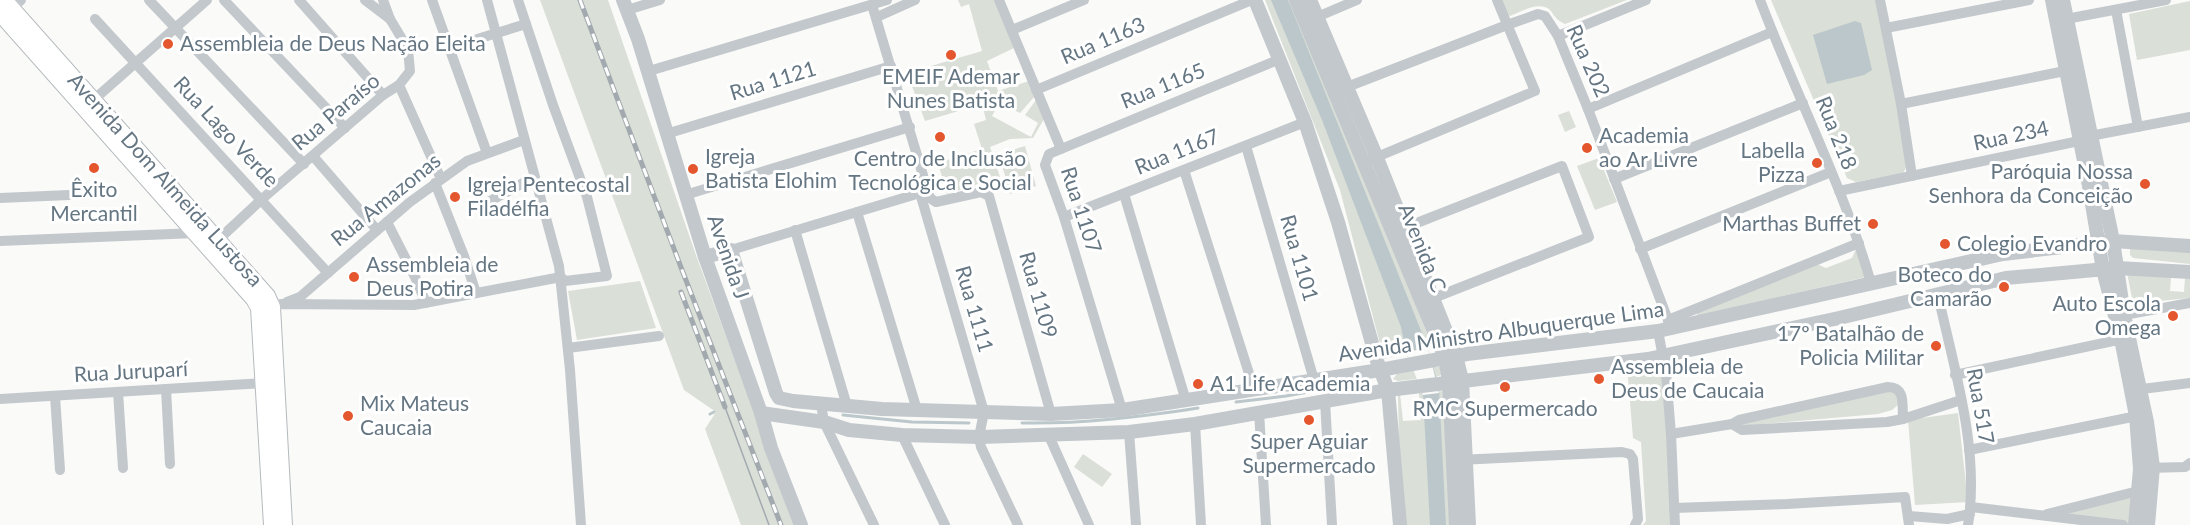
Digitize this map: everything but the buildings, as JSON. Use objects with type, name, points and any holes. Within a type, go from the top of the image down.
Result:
[{"type":"main road","name":"Avenida Dom Almeida Lustosa","points":[[7,9],[183,209],[218,240],[276,305],[284,525]]},
{"type":"main road","name":"Avenida Dom Almeida Lustosa","points":[[183,209],[196,233],[254,298],[259,308],[272,525]]},
{"type":"street","points":[[149,0],[304,164]]},
{"type":"street","points":[[89,103],[207,0]]},
{"type":"street","points":[[224,0],[345,128]]},
{"type":"street","points":[[299,0],[383,95]]},
{"type":"street","points":[[365,0],[390,18]]},
{"type":"street","points":[[383,0],[390,18],[404,39],[411,63],[410,71],[399,85],[438,181],[476,293]]},
{"type":"street","points":[[432,0],[487,153]]},
{"type":"street","points":[[487,0],[561,278],[581,525]]},
{"type":"street","points":[[276,305],[378,306],[426,303],[561,278],[565,281],[607,276],[587,197],[552,105],[519,0]]},
{"type":"street","points":[[625,5],[660,0]]},
{"type":"street","points":[[648,71],[887,0]]},
{"type":"street","points":[[877,17],[915,0]]},
{"type":"street","name":"Rua 1107","points":[[999,0],[1061,149],[1050,154],[1045,165],[1064,217],[1122,410]]},
{"type":"street","points":[[1012,30],[1084,0]]},
{"type":"street","points":[[1253,0],[1305,122],[1338,222],[1380,370],[1388,390],[1400,525]]},
{"type":"street","name":"Rua 1163","points":[[1036,90],[1253,0]]},
{"type":"street","name":"Avenida C","points":[[1296,0],[1371,160]]},
{"type":"street","name":"Avenida C","points":[[1310,0],[1347,87],[1371,160],[1450,357],[1449,381],[1469,525]]},
{"type":"street","points":[[1317,17],[1357,0]]},
{"type":"street","points":[[1371,160],[1535,91],[1497,0]]},
{"type":"street","points":[[1558,36],[1646,0]]},
{"type":"street","name":"Rua 218","points":[[1760,0],[1839,191],[1859,243],[1871,283]]},
{"type":"street","points":[[1880,0],[1912,176]]},
{"type":"street","points":[[1886,28],[2029,0]]},
{"type":"street","points":[[2052,0],[2065,38],[2095,184],[2113,241],[2118,268],[2126,339],[2141,415],[2147,468],[2148,525]]},
{"type":"street","points":[[2063,0],[2066,20],[2066,71],[2085,139]]},
{"type":"street","points":[[2066,20],[2166,0]]},
{"type":"street","name":"Avenida J","points":[[625,5],[648,71],[705,257],[761,413],[771,448],[801,525]]},
{"type":"street","name":"Rua 1111","points":[[872,5],[910,127],[924,193],[984,412],[979,437]]},
{"type":"street","points":[[2116,10],[2138,127]]},
{"type":"street","name":"Rua 202","points":[[1507,25],[1541,14],[1545,15],[1558,36],[1640,249],[1665,326],[1663,356],[1671,434],[1675,525]]},
{"type":"street","name":"Rua Lago Verde","points":[[95,19],[328,273]]},
{"type":"street","points":[[448,48],[526,24]]},
{"type":"street","points":[[1347,87],[1507,25]]},
{"type":"street","points":[[1588,109],[1772,32]]},
{"type":"street","name":"Rua 1165","points":[[1061,149],[1280,59]]},
{"type":"street","name":"Rua 1121","points":[[666,134],[891,66]]},
{"type":"street","points":[[1900,104],[2066,71]]},
{"type":"street","name":"Rua Paraíso","points":[[218,240],[383,95],[399,85]]},
{"type":"street","points":[[1614,179],[1803,103]]},
{"type":"street","name":"Rua 234","points":[[1839,191],[2190,117]]},
{"type":"street","name":"Rua 1167","points":[[1064,217],[1305,122]]},
{"type":"street","points":[[685,195],[910,127]]},
{"type":"street","name":"Rua Amazonas","points":[[276,305],[300,297],[387,222],[467,161],[524,140]]},
{"type":"street","name":"Rua 1101","points":[[1246,146],[1314,381]]},
{"type":"street","points":[[313,156],[377,231]]},
{"type":"street","points":[[1398,229],[1562,166],[1589,237],[1427,301]]},
{"type":"street","points":[[1184,170],[1254,389]]},
{"type":"street","points":[[1640,249],[1831,171]]},
{"type":"street","points":[[481,206],[534,177]]},
{"type":"street","points":[[2095,184],[2103,270],[2126,339]]},
{"type":"street","name":"Rua 1109","points":[[924,193],[936,202],[981,192],[989,196],[1052,414]]},
{"type":"street","points":[[705,257],[924,193]]},
{"type":"street","points":[[1124,194],[1186,401]]},
{"type":"street","points":[[0,198],[69,195]]},
{"type":"street","points":[[857,212],[916,410]]},
{"type":"street","points":[[387,222],[426,303]]},
{"type":"street","points":[[795,230],[847,406]]},
{"type":"street","points":[[0,241],[196,233]]},
{"type":"street","name":"Avenida Ministro Albuquerque Lima","points":[[731,250],[779,398],[847,406],[1052,414],[1122,410],[1186,401],[1450,357],[1665,326],[2003,254],[2113,241],[2190,246]]},
{"type":"street","points":[[1665,326],[1859,243]]},
{"type":"street","name":"Avenida Ministro Albuquerque Lima","points":[[761,413],[824,422],[849,429],[902,435],[979,437],[1130,432],[1195,424],[1449,381],[1556,371],[1663,356],[2006,278],[2118,268],[2190,272]]},
{"type":"street","name":"Rua 517","points":[[1938,294],[1961,400],[1969,450],[1970,515]]},
{"type":"street","points":[[2124,315],[2190,303]]},
{"type":"street","points":[[568,348],[658,336]]},
{"type":"street","points":[[1955,375],[2126,339]]},
{"type":"street","name":"Rua Juruparí","points":[[0,399],[264,383]]},
{"type":"street","points":[[2135,390],[2190,383]]},
{"type":"street","points":[[1671,434],[1732,424],[1739,420],[1888,387],[1897,389],[1902,394],[1903,418]]},
{"type":"street","points":[[166,389],[170,464]]},
{"type":"street","points":[[117,392],[123,468]]},
{"type":"street","points":[[55,396],[60,470]]},
{"type":"street","points":[[1214,396],[1215,419]]},
{"type":"street","points":[[1732,424],[1742,430],[1887,422],[1961,400]]},
{"type":"street","points":[[1324,401],[1332,525]]},
{"type":"street","points":[[821,404],[824,422],[874,525]]},
{"type":"street","points":[[1259,412],[1266,525]]},
{"type":"street","points":[[1969,450],[2141,415]]},
{"type":"street","points":[[1195,424],[1201,525]]},
{"type":"street","points":[[1130,432],[1136,525]]},
{"type":"street","points":[[902,435],[945,525]]},
{"type":"street","points":[[1049,436],[1089,525]]},
{"type":"street","points":[[979,437],[981,447],[1018,525]]},
{"type":"street","points":[[1459,460],[1622,452],[1630,454],[1633,459],[1637,522]]},
{"type":"street","name":"Avenida C","points":[[1456,525],[1459,460]]},
{"type":"street","points":[[2147,468],[2188,466]]},
{"type":"street","points":[[2135,525],[2138,491],[2147,468]]},
{"type":"street","points":[[2041,516],[2138,491]]},
{"type":"street","points":[[1674,508],[1905,497],[1909,521],[1970,515],[2041,516],[2123,525]]},
{"type":"shaded area","points":[[540,0],[608,0],[697,258],[796,525],[741,525],[705,429],[716,412],[684,390]]},
{"type":"shaded area","points":[[958,0],[994,0],[1014,48],[987,61],[998,91],[1029,81],[1035,96],[1020,113],[999,103],[992,116],[1031,137],[1038,123],[1025,115],[1036,100],[1044,119],[1033,138],[1010,139],[990,147],[1000,177],[947,194],[938,163],[982,149],[974,124],[986,120],[982,104],[925,121],[907,73],[982,51],[969,4],[961,7]]},
{"type":"shaded area","points":[[1265,0],[1299,0],[1432,347],[1384,359],[1340,190]]},
{"type":"shaded area","points":[[1271,0],[1288,0],[1428,348],[1439,388],[1446,525],[1430,525],[1423,395],[1406,352],[1401,327],[1322,120]]},
{"type":"shaded area","points":[[1501,0],[1627,0],[1565,24],[1542,6],[1510,16]]},
{"type":"shaded area","points":[[1771,0],[1878,0],[1896,88],[1906,168],[1903,173],[1856,182],[1847,178]]},
{"type":"shaded area","points":[[2190,1],[2190,50],[2137,60],[2129,14]]},
{"type":"shaded area","points":[[1855,21],[1861,23],[1872,70],[1864,75],[1827,84],[1813,35]]},
{"type":"shaded area","points":[[1569,111],[1576,127],[1565,132],[1558,115]]},
{"type":"shaded area","points":[[1025,146],[1036,186],[1010,194],[999,154]]},
{"type":"shaded area","points":[[1599,158],[1617,202],[1595,210],[1577,166]]},
{"type":"shaded area","points":[[2130,248],[2190,248],[2190,264],[2133,258],[2130,255]]},
{"type":"shaded area","points":[[1859,250],[1866,277],[1697,316],[1697,312],[1817,264],[1826,268],[1852,258],[1855,251]]},
{"type":"shaded area","points":[[2127,273],[2190,275],[2190,298],[2150,302],[2134,308]],"holes":[[[2171,278],[2185,278],[2184,292],[2170,291]]]},
{"type":"shaded area","points":[[640,281],[656,328],[577,340],[568,291]]},
{"type":"shaded area","points":[[1659,361],[1665,369],[1674,525],[1643,525],[1646,521],[1641,442],[1633,438],[1627,366]]},
{"type":"shaded area","points":[[1440,367],[1441,375],[1436,377],[1398,381],[1393,379],[1397,374]]},
{"type":"shaded area","points":[[1894,388],[1899,404],[1892,410],[1878,414],[1729,427]]},
{"type":"shaded area","points":[[1445,391],[1453,525],[1406,525],[1399,441],[1398,396],[1401,393]],"holes":[[[1419,393],[1421,420],[1403,421],[1400,394]]]},
{"type":"shaded area","points":[[1958,413],[1968,502],[1915,505],[1908,420]]},
{"type":"shaded area","points":[[1083,454],[1112,474],[1102,487],[1074,467]]},
{"type":"shaded area","points":[[2133,497],[2133,522],[2128,524],[2040,512]]},
{"type":"pier","points":[[1428,348],[1439,393],[1423,395],[1406,352]]},
{"type":"waterway","points":[[1236,402],[1342,386]]},
{"type":"waterway","points":[[1022,423],[1110,419],[1198,408]]},
{"type":"waterway","points":[[710,414],[714,412]]},
{"type":"waterway","points":[[843,415],[912,422],[969,423]]},
{"type":"tram line","points":[[725,407],[769,525]]},
{"type":"railway","points":[[580,0],[781,525]]},
{"type":"railway","points":[[681,292],[725,407]]},
{"type":"place","name":"Assembleia de Deus Nação Eleita","points":[[168,44]]},
{"type":"place","name":"EMEIF Ademar Nunes Batista","points":[[951,55]]},
{"type":"place","name":"Centro de Inclusão Tecnológica e Social","points":[[940,137]]},
{"type":"place","name":"Academia ao Ar Livre","points":[[1587,148]]},
{"type":"place","name":"Labella Pizza","points":[[1817,163]]},
{"type":"place","name":"Êxito Mercantil","points":[[94,168]]},
{"type":"place","name":"Igreja Batista Elohim","points":[[693,169]]},
{"type":"place","name":"Paróquia Nossa Senhora da Conceição","points":[[2145,184]]},
{"type":"place","name":"Igreja Pentecostal Filadélfia","points":[[455,197]]},
{"type":"place","name":"Marthas Buffet","points":[[1873,224]]},
{"type":"place","name":"Colegio Evandro","points":[[1945,244]]},
{"type":"place","name":"Assembleia de Deus Potira","points":[[354,277]]},
{"type":"place","name":"Boteco do Camarão","points":[[2004,287]]},
{"type":"place","name":"Auto Escola Omega","points":[[2173,316]]},
{"type":"place","name":"17º Batalhão de Policia Militar","points":[[1936,346]]},
{"type":"place","name":"Assembleia de Deus de Caucaia","points":[[1599,379]]},
{"type":"place","name":"A1 Life Academia","points":[[1198,384]]},
{"type":"place","name":"RMC Supermercado","points":[[1505,387]]},
{"type":"place","name":"Mix Mateus Caucaia","points":[[348,416]]},
{"type":"place","name":"Super Aguiar Supermercado","points":[[1309,420]]}]
